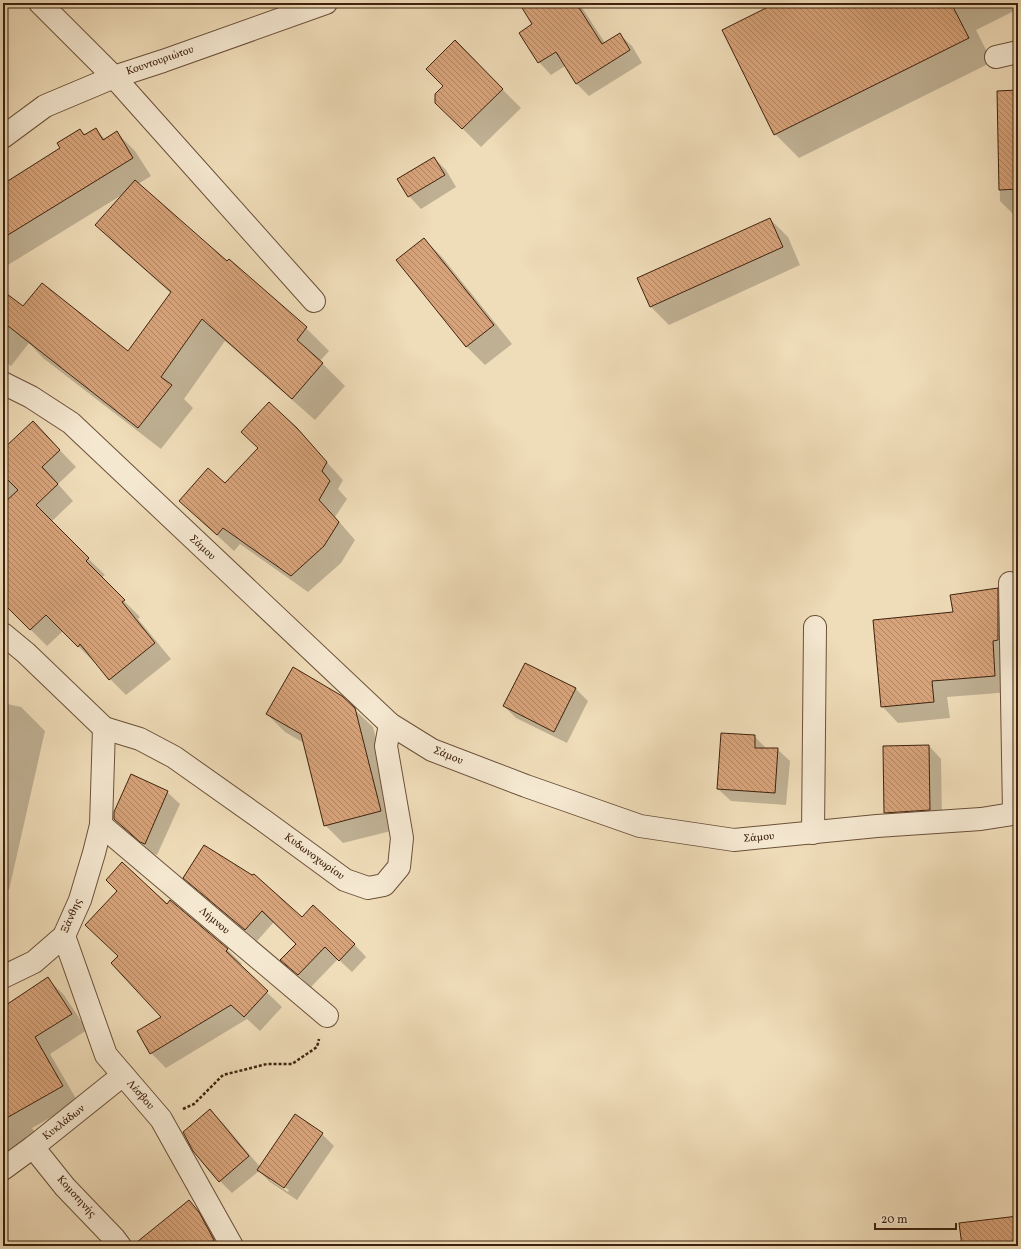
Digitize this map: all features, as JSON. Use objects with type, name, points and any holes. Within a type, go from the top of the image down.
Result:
[{"type":"street","points":[[40,3],[114,77],[314,301]]},
{"type":"street","name":"Κουντουριώτου","points":[[3,137],[45,106],[114,77],[326,3]]},
{"type":"street","points":[[996,57],[1018,52]]},
{"type":"street","name":"Σάμου","points":[[3,383],[31,396],[71,423],[390,724],[432,750],[526,786],[640,826],[734,840],[877,826],[982,819],[1016,813]]},
{"type":"street","points":[[1010,583],[1016,813]]},
{"type":"street","points":[[813,833],[815,627]]},
{"type":"street","name":"Κυδωνοχωρίου","points":[[3,634],[26,653],[104,728],[140,739],[174,757],[345,880],[368,888],[384,885],[399,867],[402,838],[386,746],[390,724]]},
{"type":"street","points":[[100,825],[104,728]]},
{"type":"street","name":"Ξάνθης","points":[[3,977],[34,962],[64,936],[80,900],[94,853],[100,825]]},
{"type":"street","name":"Λήμνου","points":[[100,825],[327,1016]]},
{"type":"street","name":"Λέσβου","points":[[64,936],[106,1055],[161,1119],[232,1246]]},
{"type":"street","name":"Κυκλάδων","points":[[3,1169],[123,1075]]},
{"type":"street","name":"Κομοτηνής","points":[[33,1147],[65,1187],[120,1246]]},
{"type":"path","points":[[161,1119],[194,1104],[223,1075],[267,1064],[292,1064],[317,1047],[327,1016]]},
{"type":"building","points":[[519,3],[576,3],[602,44],[620,33],[630,50],[576,84],[556,52],[538,63],[519,33],[532,24]]},
{"type":"building","points":[[776,3],[951,3],[969,38],[774,135],[722,30]]},
{"type":"building","points":[[455,40],[503,89],[462,129],[435,103],[435,94],[443,86],[426,69]]},
{"type":"building","points":[[1018,90],[1018,189],[999,190],[997,91]]},
{"type":"building","points":[[96,128],[103,140],[117,131],[133,158],[3,238],[3,184],[60,148],[57,143],[80,129],[84,135]]},
{"type":"building","points":[[434,157],[445,175],[408,197],[397,179]]},
{"type":"building","points":[[135,180],[227,261],[229,259],[307,327],[297,340],[323,363],[292,399],[202,319],[161,377],[172,385],[138,428],[3,322],[3,291],[23,306],[42,283],[128,351],[171,292],[95,225]]},
{"type":"building","points":[[770,218],[783,247],[650,307],[637,278]]},
{"type":"building","points":[[424,238],[494,325],[466,347],[396,260]]},
{"type":"building","points":[[269,402],[297,428],[327,462],[322,471],[330,481],[319,500],[339,522],[324,546],[291,576],[223,528],[217,535],[179,501],[208,468],[225,483],[258,448],[241,432]]},
{"type":"building","points":[[33,421],[60,450],[42,467],[58,484],[36,505],[89,558],[86,561],[125,600],[122,602],[155,643],[109,680],[80,644],[78,647],[46,615],[30,630],[3,603],[3,504],[18,490],[3,475],[3,449]]},
{"type":"building","points":[[998,588],[998,640],[993,641],[995,676],[932,681],[934,702],[881,707],[873,620],[953,612],[950,595]]},
{"type":"building","points":[[525,663],[576,688],[554,732],[503,706]]},
{"type":"building","points":[[293,667],[342,696],[355,708],[381,811],[324,826],[301,734],[266,714]]},
{"type":"building","points":[[721,733],[755,735],[755,748],[778,748],[775,793],[717,789]]},
{"type":"building","points":[[929,745],[930,810],[884,813],[883,746]]},
{"type":"building","points":[[131,774],[168,791],[145,844],[140,842],[114,819],[114,812]]},
{"type":"building","points":[[204,845],[252,875],[254,874],[302,917],[313,905],[355,944],[339,961],[325,947],[298,975],[280,960],[296,944],[262,911],[245,930],[183,878]]},
{"type":"building","points":[[122,862],[167,904],[170,900],[228,949],[226,951],[268,991],[244,1017],[231,1005],[150,1054],[137,1031],[161,1017],[111,963],[118,956],[85,925],[117,891],[106,880]]},
{"type":"building","points":[[48,977],[72,1014],[35,1037],[63,1086],[3,1120],[3,1007]]},
{"type":"building","points":[[210,1109],[249,1156],[219,1182],[193,1151],[183,1132]]},
{"type":"building","points":[[295,1114],[323,1133],[284,1188],[257,1170]]},
{"type":"building","points":[[189,1200],[199,1212],[214,1240],[206,1246],[132,1246]]},
{"type":"building","points":[[1018,1216],[1018,1246],[962,1246],[959,1223]]}]
